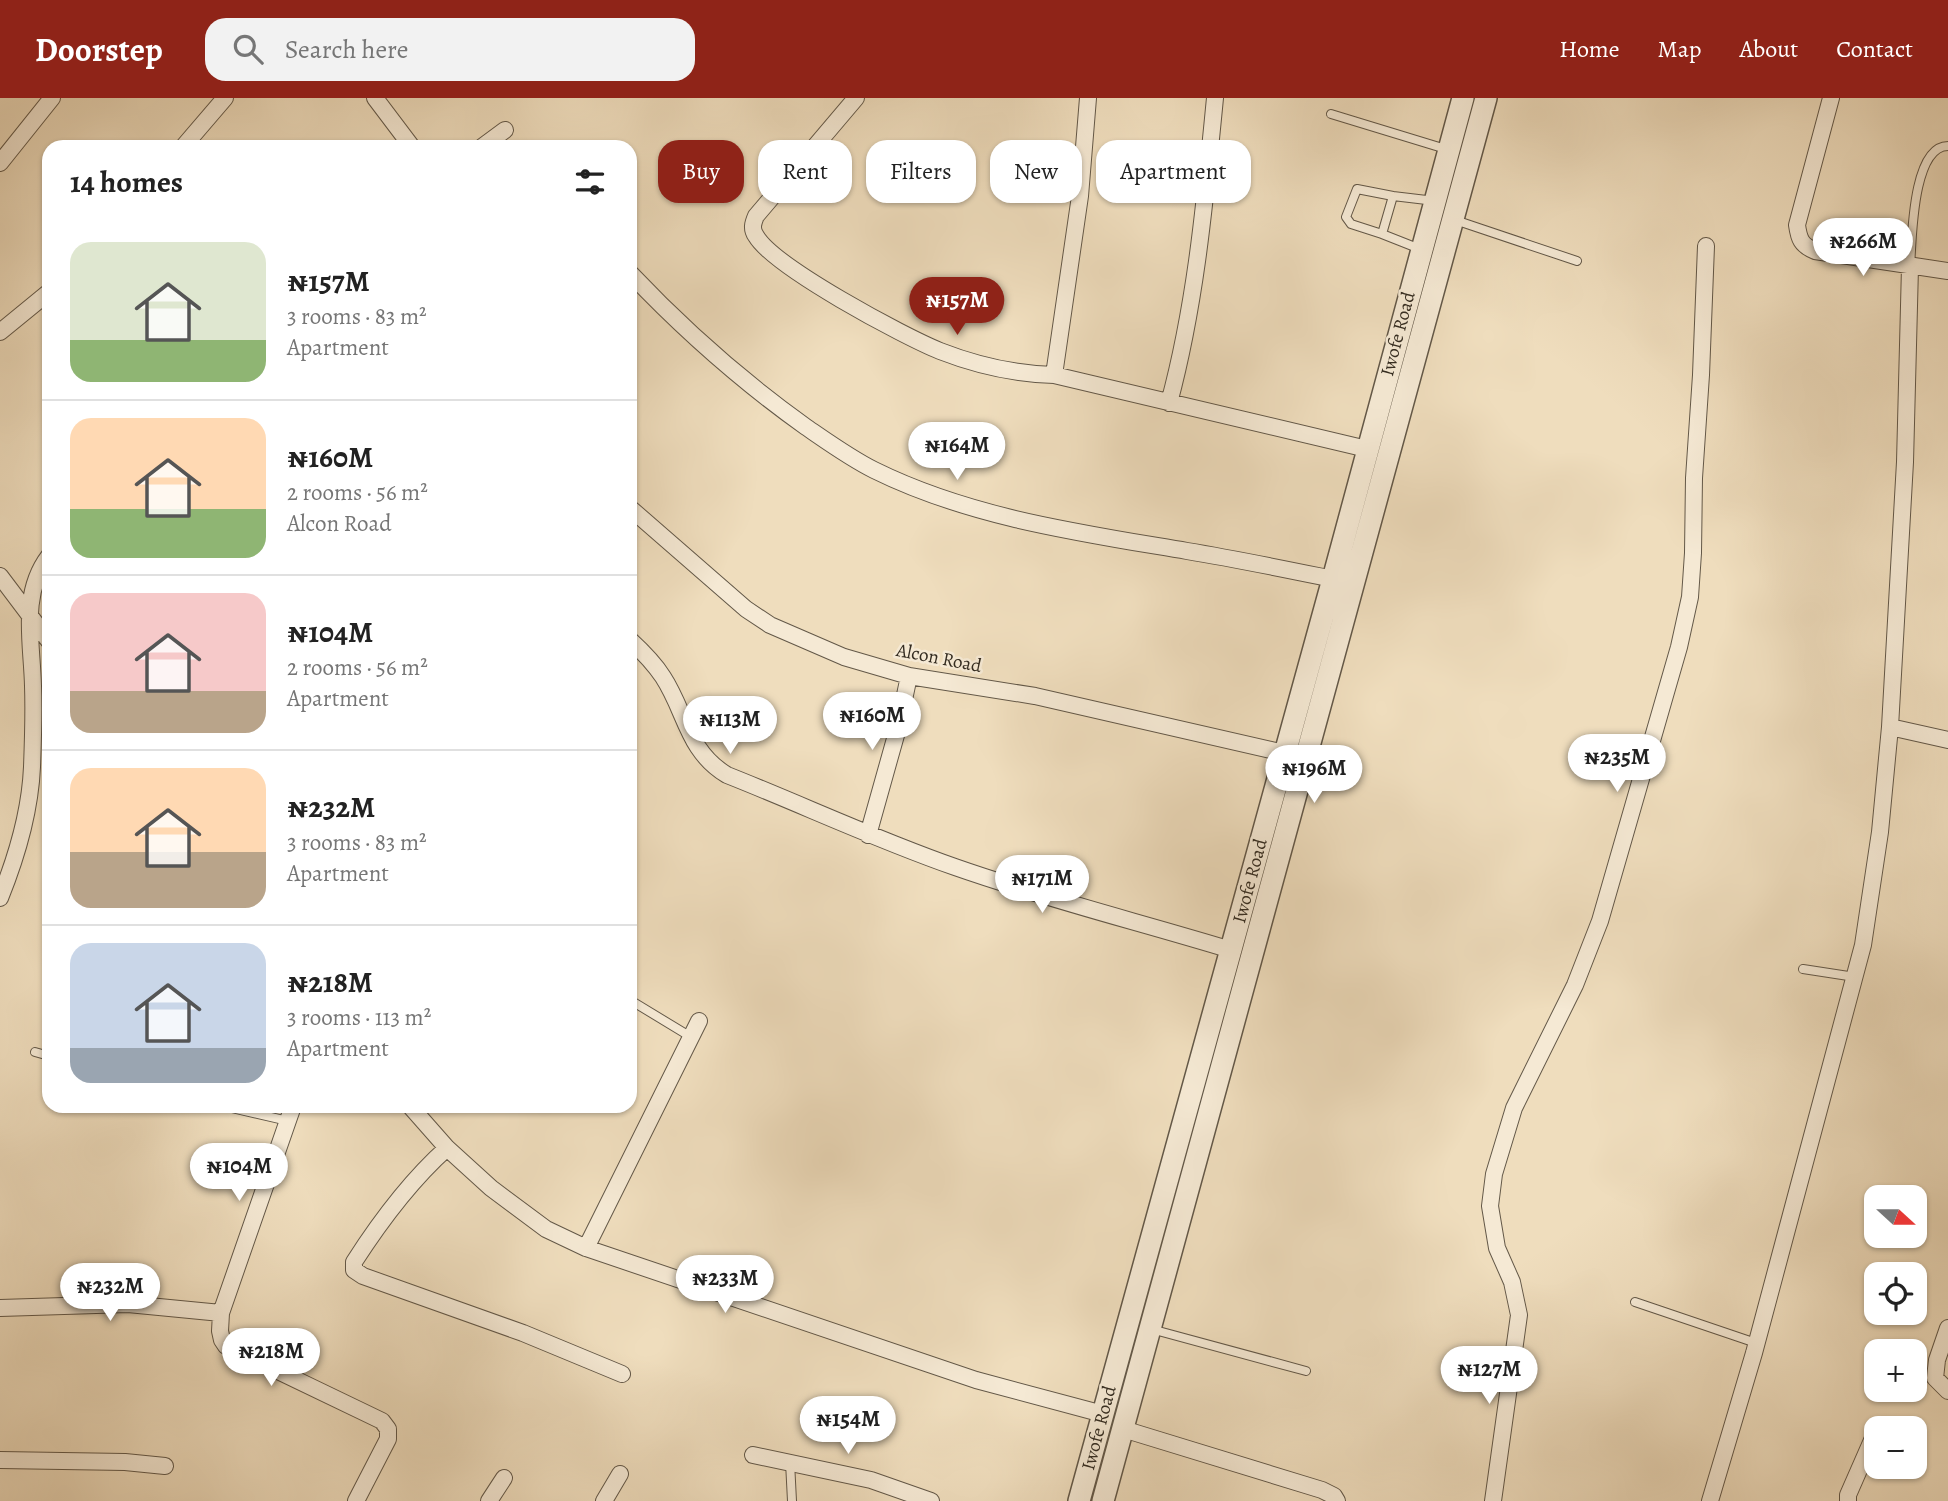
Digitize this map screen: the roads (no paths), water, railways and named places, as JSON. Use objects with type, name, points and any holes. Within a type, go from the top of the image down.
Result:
[{"type":"street","points":[[0,163],[52,98]]},
{"type":"street","points":[[189,140],[225,98]]},
{"type":"street","points":[[375,98],[407,140]]},
{"type":"street","points":[[856,98],[756,216],[753,225],[757,238],[788,265],[836,296],[939,351],[1008,370],[1054,375],[1367,449]]},
{"type":"street","points":[[1054,375],[1080,196],[1088,98]]},
{"type":"street","points":[[1169,403],[1184,347],[1205,201],[1215,98]]},
{"type":"street","name":"Iwofe Road","points":[[1079,1501],[1333,579],[1462,98]]},
{"type":"street","name":"Iwofe Road","points":[[1103,1501],[1486,98]]},
{"type":"street","points":[[1831,98],[1797,225],[1799,240],[1815,251],[1948,271]]},
{"type":"street","points":[[491,140],[505,130]]},
{"type":"street","points":[[1493,1501],[1519,1315],[1512,1282],[1497,1248],[1490,1206],[1494,1174],[1514,1108],[1575,985],[1600,921],[1679,647],[1690,597],[1693,553],[1694,478],[1706,246]]},
{"type":"street","points":[[1710,1501],[1756,1343],[1864,945],[1880,832],[1890,727],[1905,463],[1909,267]]},
{"type":"street","points":[[637,280],[661,306],[774,404],[873,469],[923,491],[984,511],[1037,524],[1333,579]]},
{"type":"street","points":[[3,321],[42,296]]},
{"type":"street","name":"Alcon Road","points":[[637,514],[746,609],[770,625],[844,657],[909,676],[1035,696],[1284,753]]},
{"type":"street","points":[[0,898],[5,870],[23,832],[32,770],[33,692],[28,614],[42,565]]},
{"type":"street","points":[[0,576],[42,632]]},
{"type":"street","points":[[637,648],[663,678],[697,750],[712,766],[727,775],[868,835],[1043,896],[1231,950]]},
{"type":"street","points":[[868,835],[898,728],[909,676]]},
{"type":"street","points":[[1890,727],[1948,740]]},
{"type":"street","points":[[586,1248],[699,1021]]},
{"type":"street","points":[[290,1113],[221,1313],[220,1331],[226,1346],[382,1420],[388,1429],[388,1439],[356,1501]]},
{"type":"street","points":[[416,1113],[447,1148],[491,1188],[547,1229],[586,1248],[976,1380],[1103,1414]]},
{"type":"street","points":[[447,1148],[419,1172],[354,1262],[354,1270],[363,1276],[435,1303],[523,1332],[622,1374]]},
{"type":"street","points":[[0,1308],[128,1304],[221,1313]]},
{"type":"street","points":[[1948,1328],[1937,1360],[1935,1378],[1948,1391]]},
{"type":"street","points":[[1123,1429],[1322,1490],[1334,1496],[1337,1501]]},
{"type":"street","points":[[753,1455],[871,1480],[932,1501]]},
{"type":"street","points":[[1847,1501],[1847,1495],[1864,1456]]},
{"type":"street","points":[[0,1460],[125,1462],[165,1466]]},
{"type":"street","points":[[604,1501],[620,1474]]},
{"type":"street","points":[[489,1501],[504,1478]]},
{"type":"lane","points":[[1331,114],[1449,150]]},
{"type":"lane","points":[[1909,267],[1920,174],[1931,153],[1942,146],[1948,146]]},
{"type":"lane","points":[[1421,250],[1351,223],[1346,217],[1357,189],[1435,201]]},
{"type":"lane","points":[[1382,234],[1393,196]]},
{"type":"lane","points":[[1452,219],[1577,261]]},
{"type":"lane","points":[[1803,969],[1855,977]]},
{"type":"lane","points":[[637,1004],[691,1037]]},
{"type":"lane","points":[[35,1052],[42,1054]]},
{"type":"lane","points":[[1635,1302],[1756,1343]]},
{"type":"lane","points":[[1151,1329],[1306,1371]]},
{"type":"lane","points":[[790,1462],[792,1501]]}]
